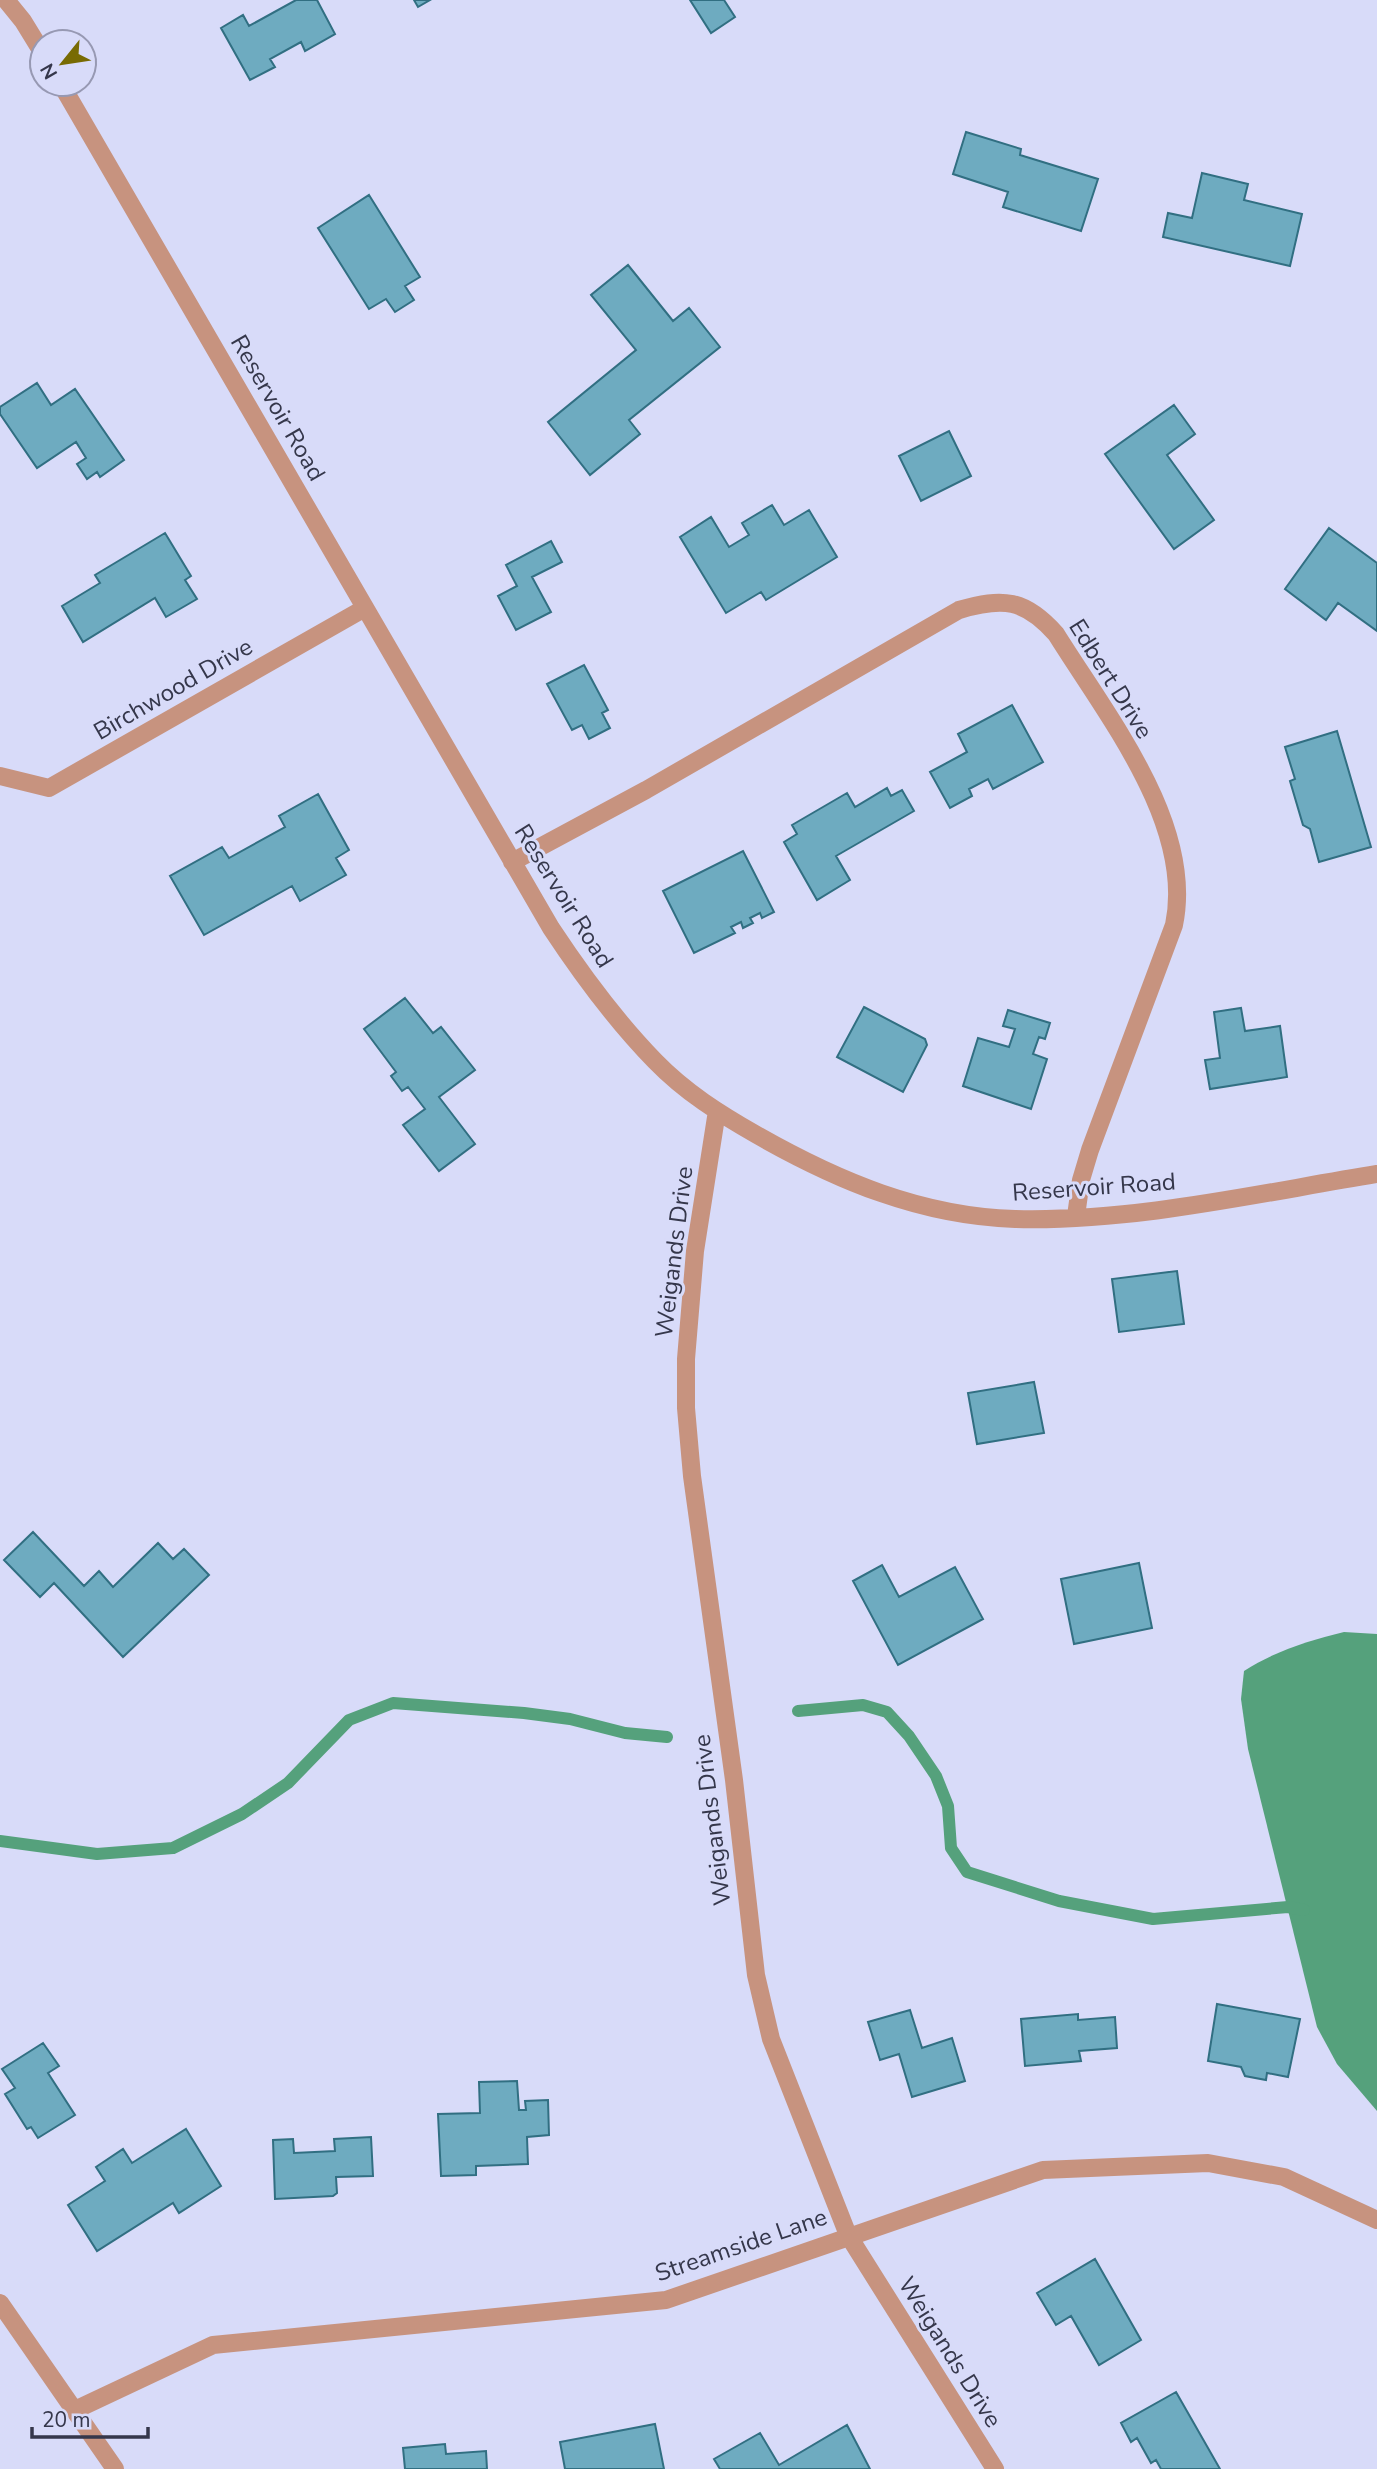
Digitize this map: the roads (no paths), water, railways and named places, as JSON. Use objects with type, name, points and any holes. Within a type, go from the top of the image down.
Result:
[{"type":"street","points":[[6,0],[28,29]]},
{"type":"street","name":"Reservoir Road","points":[[69,98],[551,928],[601,1001],[656,1063],[717,1111],[824,1171],[925,1209],[1015,1219],[1142,1211],[1377,1174]]},
{"type":"street","name":"Edbert Drive","points":[[512,863],[658,783],[959,610],[988,601],[1017,604],[1038,614],[1056,634],[1150,789],[1167,828],[1179,878],[1179,901],[1174,925],[1090,1150],[1081,1180],[1076,1216]]},
{"type":"street","name":"Birchwood Drive","points":[[0,776],[48,788],[365,608]]},
{"type":"street","name":"Weigands Drive","points":[[717,1111],[695,1251],[686,1359],[692,1476],[734,1780],[756,1976],[771,2039],[848,2235],[995,2469]]},
{"type":"street","name":"Streamside Lane","points":[[75,2410],[213,2345],[666,2300],[848,2235],[1043,2170],[1208,2163],[1284,2177],[1377,2220]]},
{"type":"street","points":[[0,2303],[115,2469]]},
{"type":"waterway","points":[[0,1841],[97,1854],[173,1848],[242,1814],[288,1783],[349,1720],[393,1703],[524,1713],[570,1719],[625,1733],[667,1737]]},
{"type":"waterway","points":[[798,1711],[863,1705],[887,1712],[909,1736],[936,1776],[948,1806],[951,1848],[967,1872],[1059,1901],[1153,1919],[1288,1907],[1304,1910]]}]
